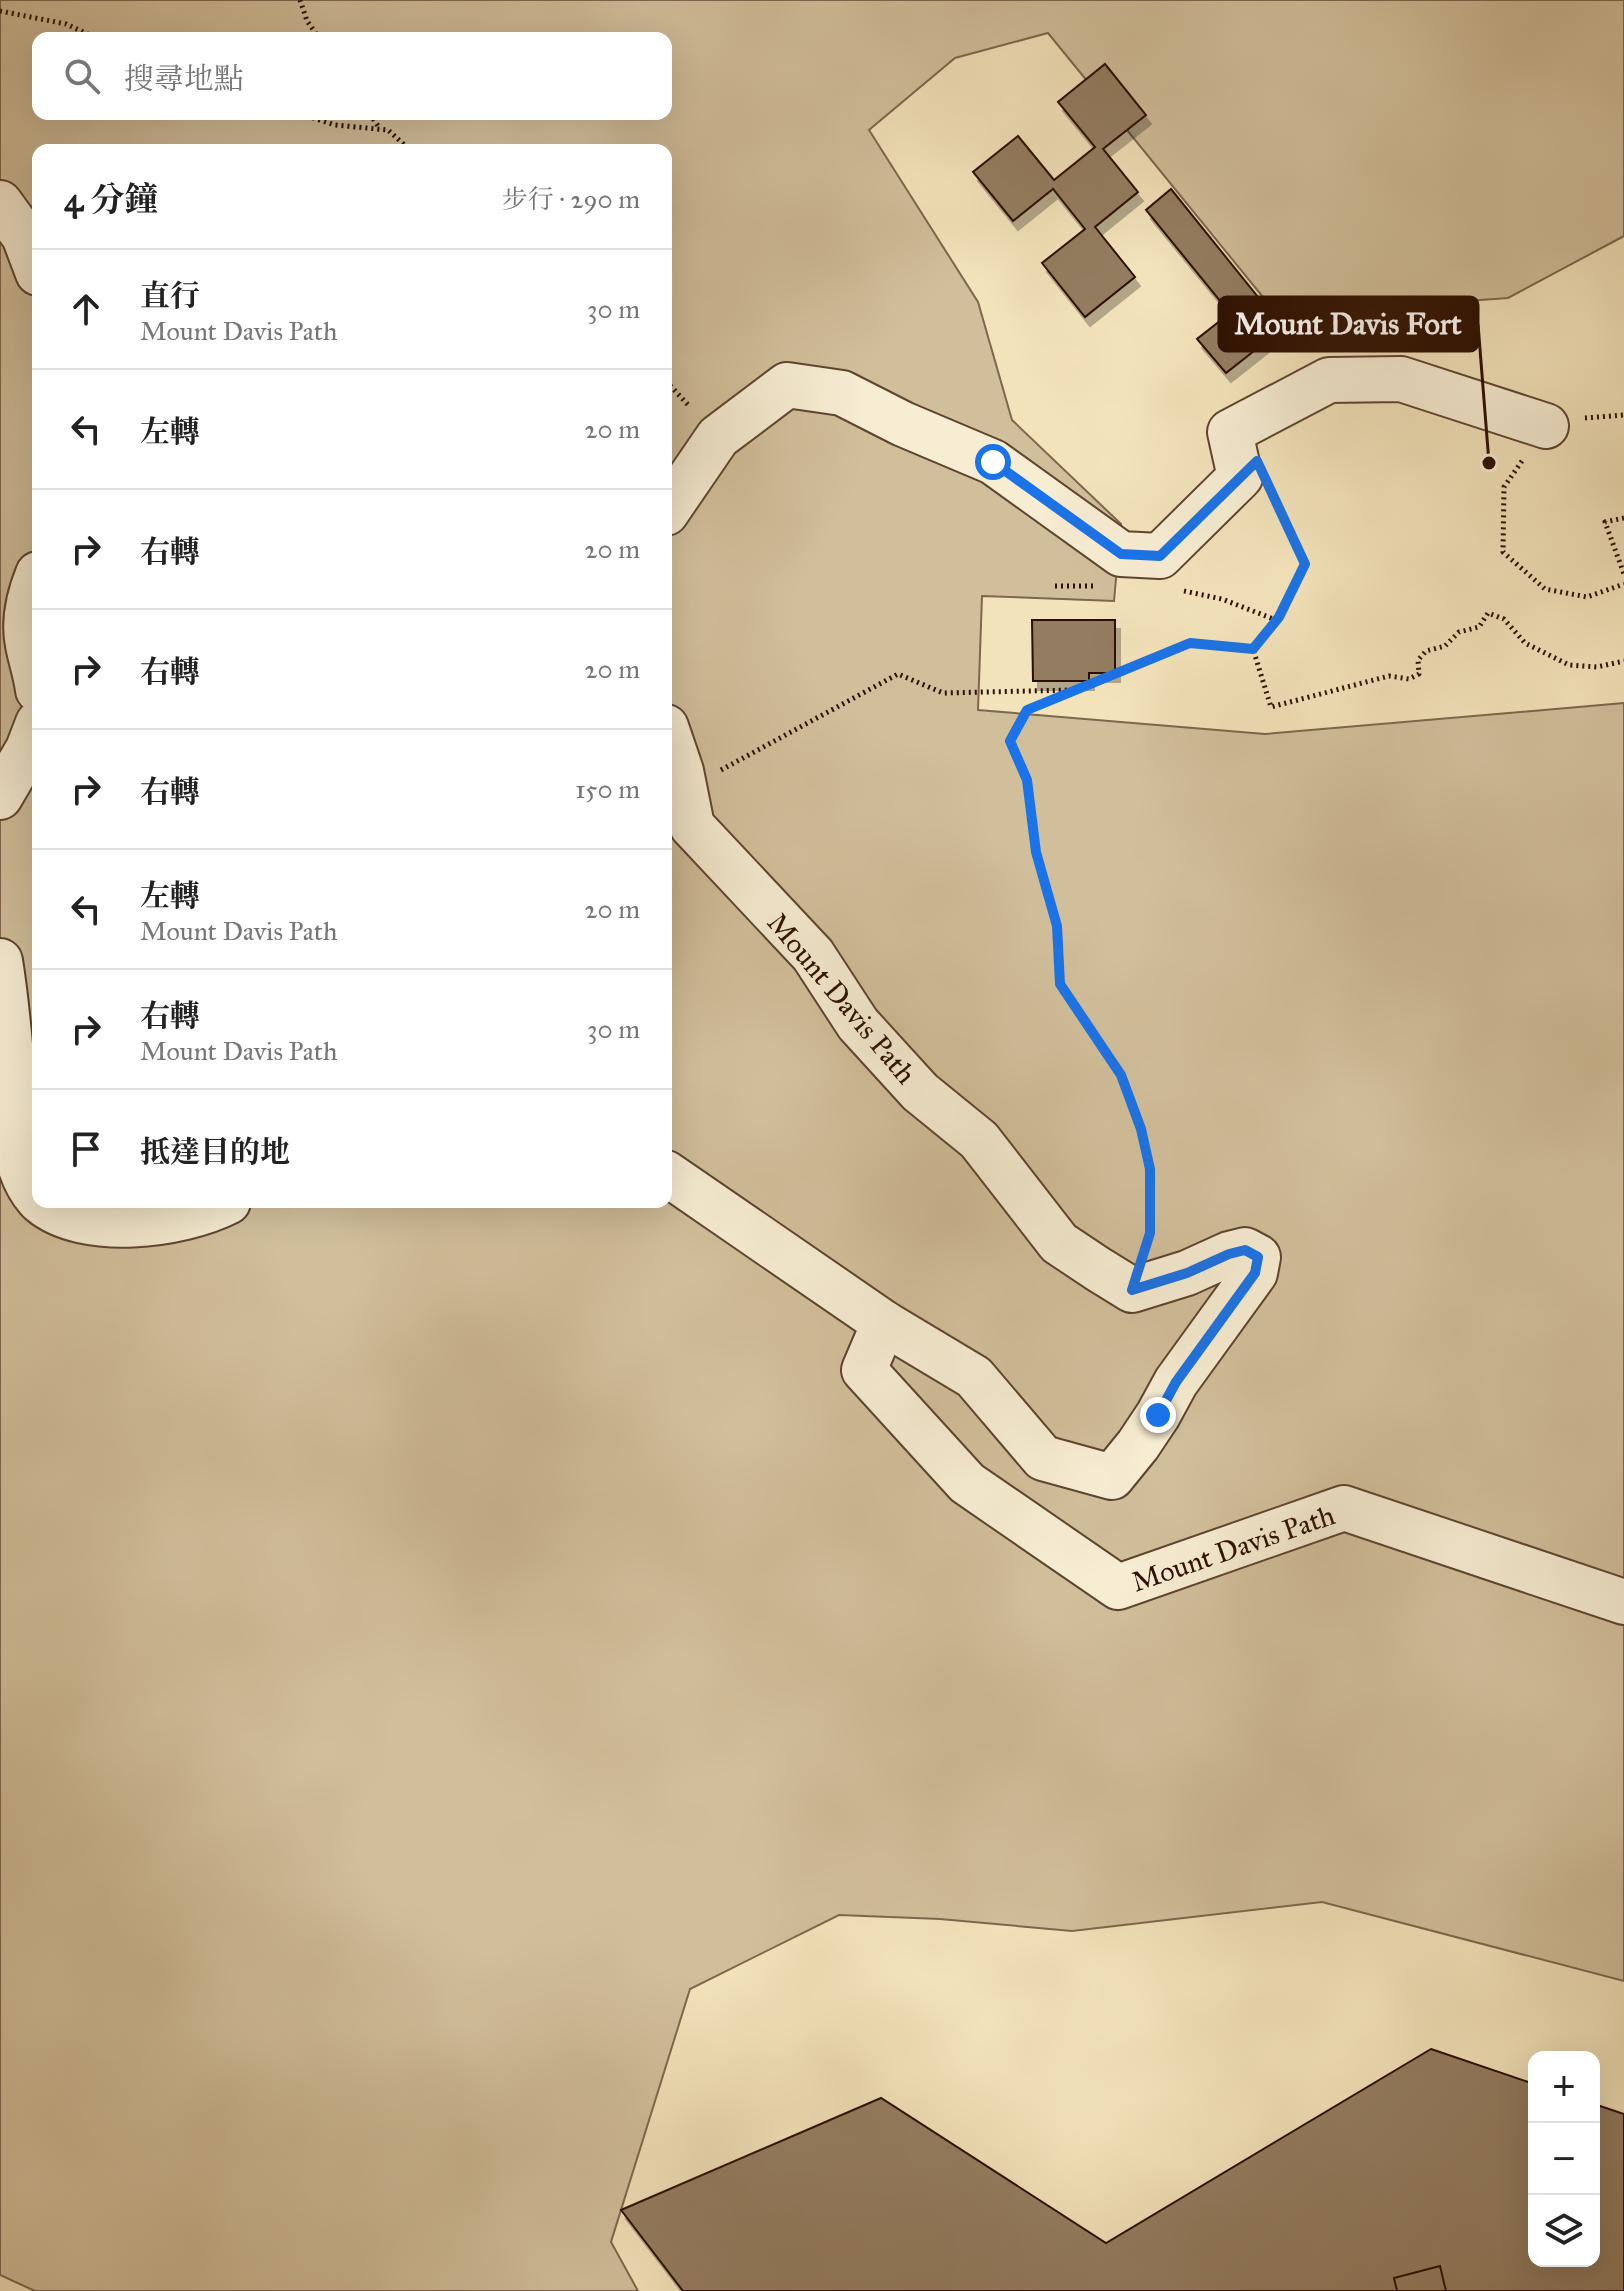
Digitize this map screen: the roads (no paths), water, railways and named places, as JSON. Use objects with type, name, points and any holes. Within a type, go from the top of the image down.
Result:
[{"type":"lane","points":[[0,203],[24,236],[32,257]]},
{"type":"lane","points":[[672,504],[718,437],[787,385],[842,393],[903,424],[993,462],[1121,554],[1160,556],[1240,477],[1230,432],[1329,380],[1401,379],[1546,426]]},
{"type":"lane","points":[[32,593],[26,626],[32,663]]},
{"type":"lane","points":[[0,797],[32,739]]},
{"type":"lane","name":"Mount Davis Path","points":[[672,745],[681,771],[692,826],[813,955],[858,1024],[920,1092],[979,1140],[1059,1243],[1132,1290],[1187,1273],[1229,1254],[1245,1250],[1258,1257],[1255,1273],[1176,1382],[1138,1445],[1112,1477],[1043,1458],[974,1377],[884,1323],[864,1370],[967,1483],[1118,1587],[1344,1508],[1624,1602]]},
{"type":"lane","points":[[0,961],[8,1020],[17,1153],[23,1175],[32,1188]]},
{"type":"lane","points":[[672,1177],[884,1323]]},
{"type":"lane","points":[[51,1208],[61,1215],[89,1222],[123,1225],[155,1222],[214,1208]]},
{"type":"place","name":"Mount Davis Fort","points":[[1489,463]]}]
